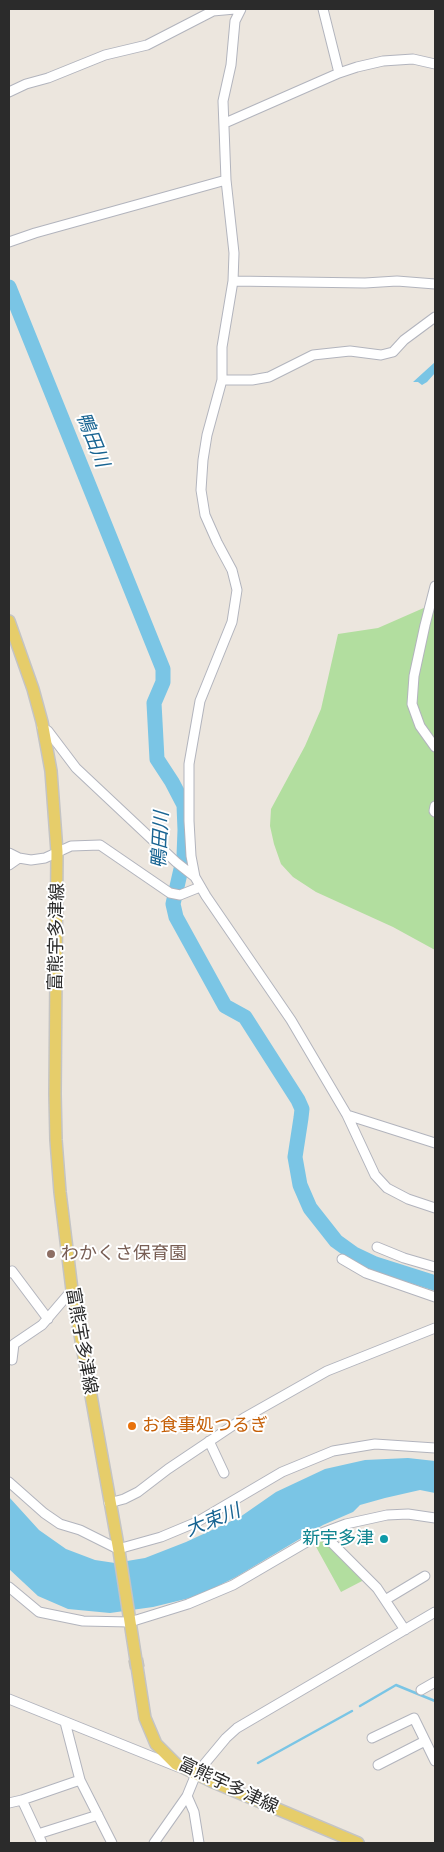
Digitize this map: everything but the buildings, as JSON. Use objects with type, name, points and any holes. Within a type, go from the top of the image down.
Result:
[{"type":"main road","name":"富熊宇多津線","points":[[9,621],[33,689],[51,771],[57,852],[56,1140],[60,1192],[72,1290],[118,1550],[145,1718],[156,1744],[176,1764],[358,1843]]},
{"type":"street","points":[[9,92],[105,55],[146,45],[213,11],[235,9]]},
{"type":"street","points":[[241,9],[235,21],[231,64],[223,100],[226,180],[234,253],[233,281],[222,347],[222,380],[207,435],[201,490],[205,515],[232,570],[237,590],[232,622],[200,701],[190,764],[189,821],[191,856],[195,877],[200,887],[291,1020],[347,1115],[375,1175],[387,1188],[408,1199],[435,1208]]},
{"type":"street","points":[[323,9],[340,73]]},
{"type":"street","points":[[225,123],[340,73],[383,61],[413,59],[435,64]]},
{"type":"street","points":[[9,242],[35,233],[226,180]]},
{"type":"street","points":[[233,281],[366,283],[397,281],[435,284]]},
{"type":"street","points":[[222,380],[252,380],[269,377],[313,355],[350,351],[381,355],[393,352],[404,340],[435,317]]},
{"type":"street","points":[[435,586],[414,676],[412,704],[420,726],[435,747]]},
{"type":"street","points":[[42,727],[48,731],[76,768],[176,862],[195,877]]},
{"type":"street","points":[[435,806],[435,812]]},
{"type":"street","points":[[9,853],[19,858],[31,860],[45,858],[72,846],[100,845],[170,893],[180,895],[200,887]]},
{"type":"street","points":[[9,865],[19,858]]},
{"type":"street","points":[[347,1115],[435,1143]]},
{"type":"street","points":[[424,1139],[435,1133]]},
{"type":"street","points":[[377,1247],[404,1258],[435,1267]]},
{"type":"street","points":[[342,1258],[366,1273],[435,1297]]},
{"type":"street","points":[[9,1273],[12,1271],[48,1319]]},
{"type":"street","points":[[12,1360],[12,1343],[42,1325],[72,1290]]},
{"type":"street","points":[[109,1503],[124,1499],[138,1492],[244,1418],[327,1371],[435,1328]]},
{"type":"street","points":[[209,1441],[224,1473]]},
{"type":"street","points":[[9,1482],[44,1513],[60,1524],[80,1530],[118,1550],[161,1537],[197,1522],[282,1472],[333,1451],[375,1444],[435,1448]]},
{"type":"street","points":[[9,1587],[39,1612],[83,1621],[129,1618],[188,1604],[233,1585],[322,1533],[346,1524],[387,1514],[408,1514],[435,1518]]},
{"type":"street","points":[[322,1533],[367,1577],[405,1630]]},
{"type":"street","points":[[384,1600],[425,1576]]},
{"type":"street","points":[[154,1843],[188,1796],[196,1774],[226,1738],[237,1728],[435,1612]]},
{"type":"street","points":[[421,1690],[435,1682]]},
{"type":"street","points":[[9,1699],[138,1753],[196,1774]]},
{"type":"street","points":[[372,1738],[414,1718],[435,1761]]},
{"type":"street","points":[[65,1722],[80,1780],[112,1843]]},
{"type":"street","points":[[378,1765],[426,1741]]},
{"type":"street","points":[[9,1803],[80,1780]]},
{"type":"street","points":[[188,1796],[194,1812],[199,1843]]},
{"type":"street","points":[[22,1800],[42,1843]]},
{"type":"street","points":[[38,1834],[98,1815]]},
{"type":"green space","points":[[435,603],[435,950],[393,927],[316,892],[293,877],[281,864],[270,826],[271,809],[305,746],[321,709],[338,634],[378,628]]},
{"type":"green space","points":[[324,1540],[364,1580],[341,1592],[315,1545]]},
{"type":"water","points":[[435,362],[435,373],[427,382],[422,385],[418,382],[413,382]]},
{"type":"water","points":[[408,1458],[435,1461],[435,1493],[420,1490],[360,1505],[353,1512],[323,1525],[236,1577],[198,1596],[153,1607],[110,1613],[68,1609],[38,1596],[9,1569],[9,1497],[39,1530],[66,1549],[95,1560],[115,1563],[145,1558],[186,1542],[240,1517],[276,1492],[325,1469],[365,1460]]},
{"type":"waterway","name":"鴨田川","points":[[9,287],[163,669],[163,682],[154,703],[157,759],[184,805],[184,856],[173,904],[176,917],[225,1006],[245,1017],[298,1100],[302,1109],[295,1157],[300,1185],[310,1208],[336,1241],[354,1254],[375,1264],[435,1283]]},
{"type":"waterway","points":[[360,1706],[396,1685],[435,1701]]},
{"type":"waterway","points":[[258,1763],[352,1711]]},
{"type":"tunnel","points":[[129,1665],[144,1662]]},
{"type":"place","name":"わかくさ保育園","points":[[51,1254]]},
{"type":"place","name":"お食事処つるぎ","points":[[132,1426]]},
{"type":"place","name":"新宇多津","points":[[384,1539]]},
{"type":"water label","name":"大束川","points":[[213,1521]]}]
